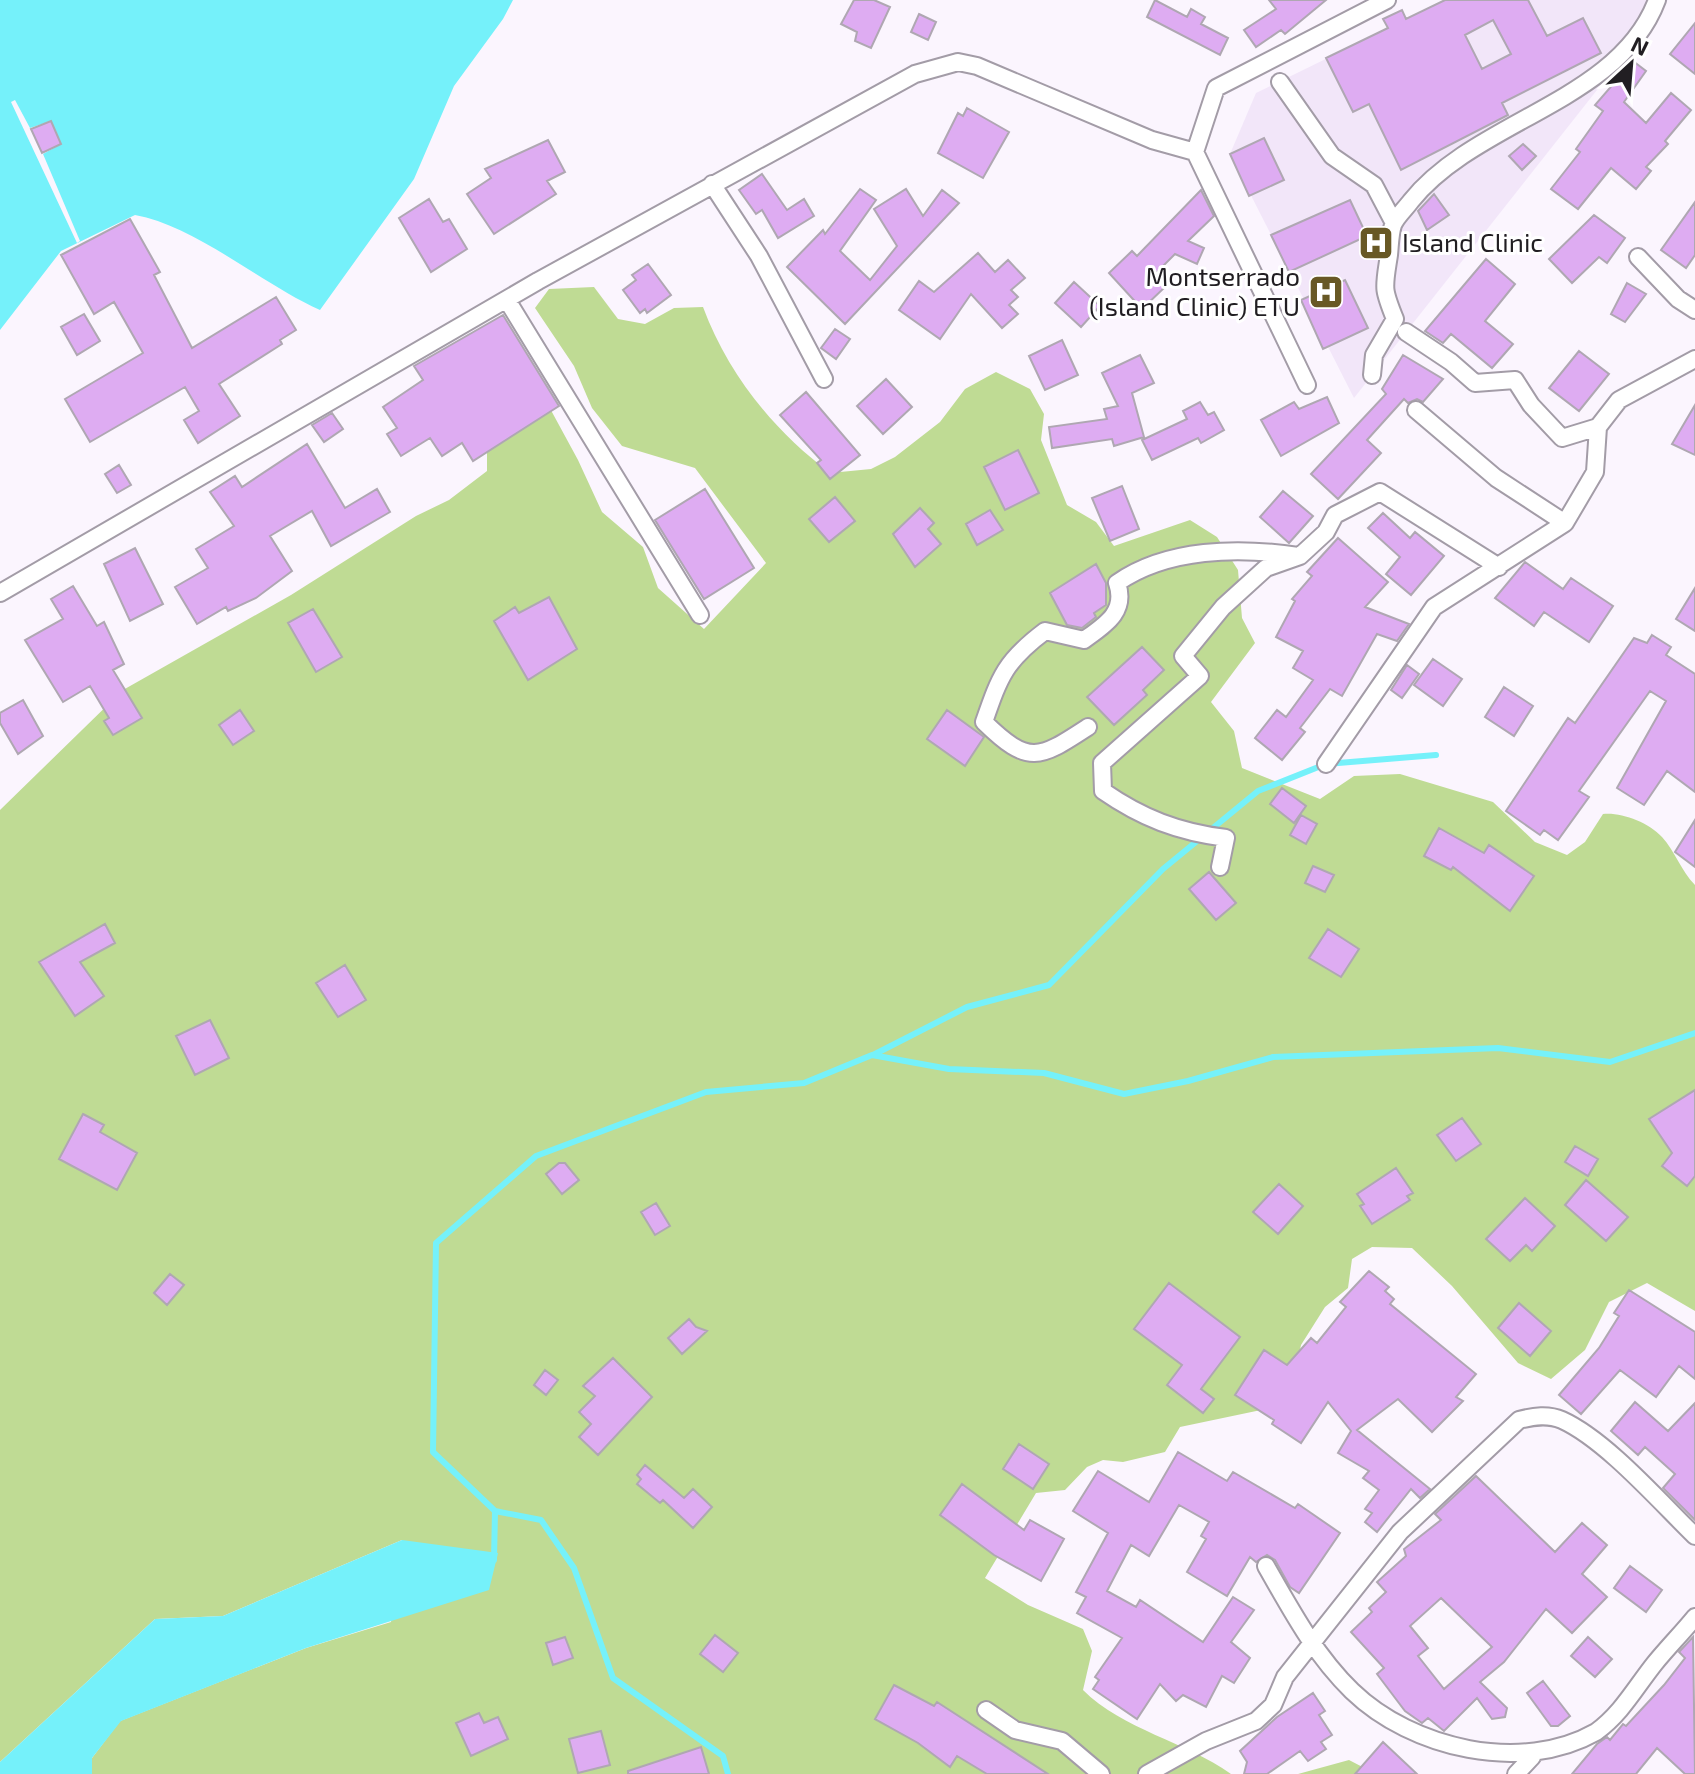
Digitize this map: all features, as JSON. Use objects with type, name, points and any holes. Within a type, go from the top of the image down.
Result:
[{"type":"street","points":[[1307,385],[1195,152],[1216,88],[1387,0]]},
{"type":"street","points":[[1372,375],[1374,355],[1395,319],[1382,287],[1394,223],[1422,187],[1471,147],[1574,91],[1627,49],[1649,21],[1657,0]]},
{"type":"street","points":[[0,593],[507,300],[899,81],[958,62],[977,66],[1152,140],[1195,152]]},
{"type":"street","points":[[1280,82],[1332,156],[1374,185],[1394,223]]},
{"type":"street","points":[[712,184],[759,256],[824,379]]},
{"type":"street","points":[[1638,257],[1678,299],[1695,310]]},
{"type":"street","points":[[507,300],[700,615]]},
{"type":"street","points":[[1406,332],[1475,383],[1515,380],[1531,405],[1562,438],[1598,427]]},
{"type":"street","points":[[1326,764],[1434,607],[1565,523],[1595,472],[1598,427],[1619,400],[1695,359]]},
{"type":"street","points":[[1416,410],[1496,478],[1565,523]]},
{"type":"street","points":[[1220,867],[1226,838],[1188,834],[1137,814],[1103,791],[1102,763],[1200,676],[1183,656],[1223,607],[1266,568],[1300,556],[1326,532],[1335,515],[1380,492],[1499,567]]},
{"type":"street","points":[[1088,727],[1049,752],[1033,756],[1008,746],[984,722],[1001,674],[1022,649],[1045,631],[1084,640],[1114,618],[1120,601],[1117,583],[1142,566],[1252,549],[1300,556]]},
{"type":"street","points":[[1147,1774],[1206,1741],[1256,1721],[1273,1705],[1285,1677],[1400,1532],[1519,1420],[1539,1415],[1561,1420],[1586,1435],[1695,1536]]},
{"type":"street","points":[[1266,1566],[1310,1643],[1370,1707],[1417,1737],[1493,1757],[1532,1757],[1572,1746],[1623,1709],[1653,1665],[1695,1617]]},
{"type":"street","points":[[986,1710],[1015,1730],[1062,1741],[1101,1774]]},
{"type":"street","points":[[1516,1774],[1532,1757]]},
{"type":"shaded area","name":"Island Clinic","points":[[1446,0],[1668,0],[1354,398],[1230,154],[1256,93]]},
{"type":"green space","points":[[594,287],[618,319],[645,324],[674,308],[703,307],[725,355],[754,399],[790,438],[830,473],[871,469],[895,457],[940,422],[965,389],[996,372],[1030,389],[1044,414],[1041,440],[1067,505],[1096,522],[1114,546],[1190,520],[1217,537],[1238,570],[1242,618],[1255,643],[1211,702],[1234,731],[1242,768],[1320,799],[1354,776],[1400,774],[1493,802],[1535,842],[1567,855],[1585,842],[1603,814],[1626,816],[1662,837],[1695,885],[1695,1311],[1647,1283],[1609,1302],[1585,1350],[1551,1379],[1518,1363],[1452,1286],[1412,1248],[1372,1247],[1352,1259],[1348,1288],[1325,1307],[1301,1345],[1294,1379],[1261,1410],[1180,1427],[1165,1452],[1123,1462],[1103,1460],[1087,1467],[1065,1490],[1036,1493],[985,1578],[1028,1605],[1083,1629],[1092,1651],[1083,1690],[1099,1704],[1231,1774],[92,1774],[92,1758],[120,1721],[306,1648],[391,1622],[402,1540],[223,1616],[155,1619],[0,1762],[0,810],[123,690],[291,595],[416,516],[449,500],[487,471],[487,452],[474,403],[515,344],[578,460],[602,512],[643,547],[658,588],[704,629],[766,563],[695,468],[622,446],[592,408],[574,366],[535,308],[549,289]]},
{"type":"green space","points":[[1349,1760],[1376,1774],[1298,1774]]},
{"type":"water","points":[[0,0],[513,0],[503,19],[454,86],[414,179],[320,310],[205,243],[158,221],[135,215],[61,251],[0,330]]},
{"type":"water","points":[[402,1540],[498,1553],[489,1590],[306,1648],[121,1721],[92,1758],[92,1774],[0,1774],[0,1762],[155,1619],[223,1616]]},
{"type":"pier","points":[[15,100],[30,128],[51,121],[61,144],[43,154],[80,241],[77,243],[11,102]]},
{"type":"building","points":[[854,0],[874,0],[890,7],[871,48],[855,41],[857,32],[841,24]]},
{"type":"building","points":[[1155,0],[1187,17],[1191,9],[1205,17],[1201,24],[1228,38],[1220,55],[1147,17]]},
{"type":"building","points":[[1269,0],[1326,0],[1285,34],[1281,30],[1256,47],[1244,30],[1276,9]]},
{"type":"building","points":[[1445,0],[1528,0],[1547,36],[1583,18],[1601,53],[1502,103],[1508,115],[1401,170],[1369,104],[1353,112],[1326,58],[1388,28],[1383,19],[1402,10],[1406,19]],"holes":[[[1493,20],[1511,54],[1482,69],[1465,35]]]},
{"type":"building","points":[[919,14],[936,22],[928,40],[911,32]]},
{"type":"building","points":[[1695,23],[1695,74],[1670,54]]},
{"type":"building","points":[[1633,61],[1646,71],[1624,102],[1646,123],[1671,93],[1691,110],[1665,141],[1668,144],[1646,167],[1651,171],[1636,189],[1611,168],[1578,209],[1551,189],[1580,152],[1576,149],[1603,111],[1595,105]]},
{"type":"building","points":[[967,108],[1009,132],[983,178],[938,153],[958,113],[963,116]]},
{"type":"building","points":[[51,121],[61,144],[42,153],[31,129]]},
{"type":"building","points":[[1264,138],[1284,180],[1249,196],[1230,154]]},
{"type":"building","points":[[548,140],[565,172],[547,181],[556,194],[494,234],[467,194],[491,178],[485,169]]},
{"type":"building","points":[[1523,144],[1536,156],[1522,170],[1509,156]]},
{"type":"building","points":[[762,174],[787,210],[804,199],[814,216],[778,238],[762,210],[756,214],[739,190]]},
{"type":"building","points":[[860,189],[876,200],[840,251],[870,280],[897,246],[874,209],[906,189],[923,216],[942,190],[959,203],[845,324],[787,267],[823,230],[825,234]]},
{"type":"building","points":[[1201,190],[1214,216],[1188,241],[1204,248],[1197,264],[1175,254],[1154,275],[1165,287],[1142,309],[1109,273],[1132,251],[1137,256]]},
{"type":"building","points":[[1434,194],[1449,215],[1427,230],[1418,211]]},
{"type":"building","points":[[429,199],[443,222],[449,219],[467,249],[431,272],[399,218]]},
{"type":"building","points":[[1350,200],[1367,236],[1289,272],[1271,235]]},
{"type":"building","points":[[1695,202],[1695,255],[1686,268],[1661,250]]},
{"type":"building","points":[[1594,215],[1625,238],[1607,263],[1599,257],[1572,283],[1549,259]]},
{"type":"building","points":[[130,219],[160,272],[154,275],[192,348],[276,297],[296,330],[280,340],[282,344],[219,384],[240,416],[198,443],[184,420],[199,411],[185,387],[90,442],[65,399],[143,353],[114,302],[94,314],[61,255]]},
{"type":"building","points":[[978,253],[995,272],[1008,260],[1025,278],[1011,290],[1018,297],[1009,305],[1018,314],[1002,328],[971,294],[940,339],[899,310],[919,281],[934,292]]},
{"type":"building","points":[[1486,259],[1515,284],[1485,321],[1513,344],[1492,368],[1451,334],[1443,343],[1425,331]]},
{"type":"building","points":[[648,264],[671,295],[647,313],[645,309],[640,313],[623,290],[636,280],[632,275]]},
{"type":"building","points":[[1345,280],[1368,328],[1323,349],[1301,300]]},
{"type":"building","points":[[1074,282],[1100,306],[1081,327],[1055,303]]},
{"type":"building","points":[[1627,283],[1646,294],[1625,322],[1611,314]]},
{"type":"building","points":[[84,314],[100,341],[77,355],[61,327]]},
{"type":"building","points":[[503,315],[559,406],[473,461],[462,443],[442,456],[430,438],[401,456],[387,434],[397,428],[383,407],[423,380],[414,366]]},
{"type":"building","points":[[835,329],[850,339],[836,359],[821,348]]},
{"type":"building","points":[[1062,340],[1078,375],[1045,390],[1029,356]]},
{"type":"building","points":[[1579,351],[1609,374],[1579,411],[1549,388]]},
{"type":"building","points":[[1140,355],[1154,383],[1132,393],[1144,437],[1114,446],[1112,439],[1052,448],[1049,427],[1107,419],[1104,409],[1118,406],[1102,373]]},
{"type":"building","points":[[1403,355],[1443,379],[1423,402],[1417,399],[1408,403],[1404,399],[1367,440],[1381,453],[1338,499],[1311,474],[1386,394],[1382,389]]},
{"type":"building","points":[[886,379],[912,407],[883,434],[857,406]]},
{"type":"building","points":[[806,392],[860,455],[830,479],[817,463],[821,460],[780,415]]},
{"type":"building","points":[[1327,397],[1339,423],[1281,456],[1261,420],[1294,402],[1299,409]]},
{"type":"building","points":[[1200,402],[1208,415],[1214,412],[1224,430],[1201,443],[1198,438],[1152,460],[1142,440],[1187,419],[1183,411]]},
{"type":"building","points":[[1695,405],[1695,455],[1672,444]]},
{"type":"building","points":[[332,413],[343,429],[324,442],[312,425]]},
{"type":"building","points":[[307,444],[345,508],[377,489],[390,512],[331,546],[312,511],[270,536],[292,571],[256,598],[228,611],[226,607],[197,624],[175,587],[208,568],[196,549],[234,526],[210,492],[235,476],[242,487]]},
{"type":"building","points":[[1018,450],[1039,493],[1005,510],[984,467]]},
{"type":"building","points":[[119,465],[131,485],[117,493],[105,474]]},
{"type":"building","points":[[1122,486],[1139,529],[1110,541],[1092,498]]},
{"type":"building","points":[[705,489],[754,568],[704,599],[655,520]]},
{"type":"building","points":[[1283,491],[1313,516],[1289,543],[1260,517]]},
{"type":"building","points":[[835,497],[855,521],[829,542],[809,519]]},
{"type":"building","points":[[920,508],[934,523],[928,529],[941,544],[915,567],[893,534]]},
{"type":"building","points":[[990,510],[1003,530],[977,545],[966,524]]},
{"type":"building","points":[[1383,513],[1410,538],[1415,532],[1444,556],[1411,595],[1386,574],[1400,557],[1368,528]]},
{"type":"building","points":[[1338,538],[1388,582],[1365,607],[1409,624],[1397,641],[1377,634],[1342,696],[1330,689],[1300,728],[1305,732],[1282,760],[1255,738],[1277,710],[1286,717],[1313,680],[1293,668],[1303,651],[1276,637],[1295,601],[1292,599],[1312,576],[1307,572]]},
{"type":"building","points":[[135,548],[163,604],[130,621],[104,564]]},
{"type":"building","points":[[1525,562],[1563,589],[1571,578],[1613,606],[1589,642],[1544,612],[1534,626],[1495,598]]},
{"type":"building","points":[[1096,564],[1106,583],[1106,605],[1094,613],[1096,617],[1082,628],[1067,625],[1050,593]]},
{"type":"building","points":[[73,586],[97,626],[104,622],[124,664],[113,670],[142,718],[113,735],[104,721],[109,718],[90,686],[63,702],[25,640],[63,619],[51,599]]},
{"type":"building","points":[[1695,588],[1695,631],[1676,619]]},
{"type":"building","points":[[549,597],[577,649],[528,680],[494,621],[515,607],[519,613]]},
{"type":"building","points":[[313,609],[342,657],[316,672],[288,623]]},
{"type":"building","points":[[1652,635],[1671,647],[1666,655],[1695,674],[1695,792],[1667,771],[1644,805],[1617,788],[1666,701],[1650,691],[1579,791],[1589,797],[1558,840],[1544,830],[1540,835],[1506,811],[1568,718],[1575,723],[1634,638],[1647,643]]},
{"type":"building","points":[[1142,647],[1164,670],[1143,690],[1147,695],[1114,725],[1087,697]]},
{"type":"building","points":[[1433,659],[1462,679],[1443,706],[1414,685]]},
{"type":"building","points":[[1407,665],[1419,674],[1402,698],[1391,690]]},
{"type":"building","points":[[1504,687],[1533,706],[1514,736],[1485,717]]},
{"type":"building","points":[[23,700],[43,736],[18,754],[0,723],[0,713]]},
{"type":"building","points":[[240,710],[254,731],[233,745],[219,725]]},
{"type":"building","points":[[947,710],[984,737],[965,766],[927,739]]},
{"type":"building","points":[[1282,788],[1306,806],[1294,823],[1270,804]]},
{"type":"building","points":[[1301,815],[1317,824],[1306,844],[1290,835]]},
{"type":"building","points":[[1695,820],[1695,867],[1675,852]]},
{"type":"building","points":[[1439,828],[1484,853],[1489,845],[1534,876],[1510,911],[1453,867],[1451,870],[1424,856]]},
{"type":"building","points":[[1313,866],[1334,875],[1325,892],[1305,883]]},
{"type":"building","points":[[1209,872],[1236,903],[1216,920],[1189,889]]},
{"type":"building","points":[[105,924],[115,943],[80,962],[104,996],[75,1016],[39,962]]},
{"type":"building","points":[[1328,929],[1359,949],[1341,977],[1309,958]]},
{"type":"building","points":[[345,965],[366,1000],[338,1017],[316,983]]},
{"type":"building","points":[[210,1020],[229,1058],[195,1075],[176,1036]]},
{"type":"building","points":[[1695,1090],[1695,1176],[1687,1186],[1662,1166],[1672,1153],[1649,1119]]},
{"type":"building","points":[[83,1114],[104,1125],[100,1132],[137,1153],[117,1190],[59,1159]]},
{"type":"building","points":[[1462,1118],[1481,1144],[1456,1161],[1437,1135]]},
{"type":"building","points":[[1575,1146],[1598,1159],[1588,1176],[1565,1162]]},
{"type":"building","points":[[559,1163],[565,1163],[579,1180],[562,1194],[546,1174]]},
{"type":"building","points":[[1396,1168],[1413,1193],[1407,1196],[1410,1200],[1372,1224],[1360,1206],[1364,1204],[1357,1194]]},
{"type":"building","points":[[1586,1180],[1628,1217],[1606,1241],[1565,1205]]},
{"type":"building","points":[[1279,1184],[1303,1206],[1278,1234],[1253,1212]]},
{"type":"building","points":[[1525,1198],[1555,1226],[1532,1251],[1526,1245],[1510,1261],[1486,1239]]},
{"type":"building","points":[[656,1203],[670,1226],[655,1235],[641,1212]]},
{"type":"building","points":[[1369,1271],[1389,1287],[1385,1291],[1394,1299],[1390,1304],[1476,1374],[1456,1397],[1463,1401],[1432,1432],[1398,1399],[1357,1430],[1430,1489],[1420,1498],[1411,1489],[1377,1532],[1365,1522],[1372,1513],[1365,1509],[1379,1490],[1363,1478],[1369,1471],[1338,1453],[1351,1431],[1328,1402],[1301,1443],[1272,1424],[1274,1420],[1235,1395],[1264,1350],[1287,1365],[1311,1338],[1317,1343],[1346,1307],[1340,1302]]},
{"type":"building","points":[[170,1274],[184,1285],[167,1305],[154,1293]]},
{"type":"building","points":[[1169,1283],[1240,1337],[1201,1389],[1214,1399],[1203,1413],[1167,1385],[1182,1365],[1134,1329]]},
{"type":"building","points":[[1629,1290],[1695,1332],[1695,1379],[1679,1366],[1656,1397],[1620,1370],[1581,1414],[1559,1395],[1599,1348],[1619,1316],[1614,1313]]},
{"type":"building","points":[[1519,1303],[1551,1331],[1530,1356],[1498,1328]]},
{"type":"building","points":[[689,1319],[696,1327],[707,1331],[682,1354],[668,1338]]},
{"type":"building","points":[[613,1358],[652,1397],[598,1455],[579,1437],[591,1424],[579,1412],[595,1396],[583,1386]]},
{"type":"building","points":[[545,1370],[558,1380],[546,1395],[534,1385]]},
{"type":"building","points":[[1635,1402],[1668,1431],[1695,1403],[1695,1520],[1663,1488],[1675,1474],[1645,1447],[1638,1455],[1611,1431]]},
{"type":"building","points":[[1019,1444],[1049,1464],[1033,1489],[1003,1469]]},
{"type":"building","points":[[1178,1452],[1227,1481],[1233,1472],[1295,1508],[1298,1504],[1340,1533],[1299,1593],[1290,1587],[1275,1560],[1267,1555],[1256,1562],[1250,1557],[1227,1596],[1187,1572],[1206,1539],[1201,1536],[1209,1522],[1179,1505],[1149,1556],[1131,1545],[1107,1591],[1136,1607],[1140,1600],[1203,1642],[1233,1597],[1254,1610],[1231,1642],[1250,1658],[1234,1683],[1222,1676],[1206,1707],[1183,1695],[1176,1701],[1160,1684],[1137,1719],[1093,1689],[1099,1680],[1095,1677],[1122,1638],[1077,1613],[1086,1597],[1076,1592],[1108,1533],[1073,1511],[1098,1471],[1149,1502]]},
{"type":"building","points":[[645,1465],[684,1498],[693,1489],[712,1507],[693,1528],[663,1500],[660,1503],[637,1484],[641,1479],[637,1475]]},
{"type":"building","points":[[1476,1476],[1555,1552],[1582,1523],[1607,1545],[1582,1574],[1607,1597],[1572,1633],[1546,1609],[1504,1662],[1480,1682],[1507,1708],[1505,1717],[1492,1719],[1477,1698],[1444,1731],[1428,1718],[1422,1723],[1405,1711],[1377,1674],[1384,1668],[1351,1632],[1372,1612],[1369,1608],[1386,1592],[1377,1582],[1406,1556],[1404,1549],[1441,1520],[1435,1514]],"holes":[[[1441,1598],[1492,1647],[1444,1689],[1418,1656],[1428,1648],[1410,1626]]]},
{"type":"building","points":[[962,1484],[1024,1530],[1030,1520],[1064,1539],[1041,1581],[994,1555],[940,1515]]},
{"type":"building","points":[[1630,1566],[1662,1590],[1646,1612],[1614,1588]]},
{"type":"building","points":[[715,1635],[738,1653],[723,1672],[700,1654]]},
{"type":"building","points":[[565,1637],[573,1658],[553,1665],[546,1643]]},
{"type":"building","points":[[1588,1637],[1612,1659],[1595,1677],[1571,1656]]},
{"type":"building","points":[[1693,1637],[1695,1774],[1685,1774],[1657,1748],[1636,1774],[1572,1774],[1597,1744],[1607,1737],[1610,1740],[1623,1724],[1626,1726],[1664,1685],[1685,1658],[1679,1652]]},
{"type":"building","points":[[1543,1681],[1570,1716],[1558,1726],[1551,1726],[1527,1693]]},
{"type":"building","points":[[894,1685],[934,1706],[937,1702],[1048,1774],[987,1774],[957,1756],[950,1767],[918,1743],[875,1719]]},
{"type":"building","points":[[1313,1693],[1325,1711],[1319,1715],[1332,1735],[1321,1742],[1326,1749],[1308,1761],[1300,1751],[1267,1774],[1244,1774],[1247,1762],[1240,1751],[1277,1717]]},
{"type":"building","points":[[479,1713],[484,1723],[498,1717],[508,1739],[471,1756],[456,1723]]},
{"type":"building","points":[[601,1731],[610,1765],[578,1773],[569,1739]]},
{"type":"building","points":[[1383,1742],[1417,1774],[1355,1774]]},
{"type":"building","points":[[701,1747],[709,1774],[628,1774],[628,1771]]},
{"type":"waterway","points":[[873,1055],[967,1007],[1049,985],[1163,869],[1258,791],[1326,764],[1436,755]]},
{"type":"waterway","points":[[494,1560],[495,1511],[433,1452],[436,1243],[536,1156],[706,1092],[804,1083],[872,1055],[949,1069],[1044,1073],[1124,1094],[1188,1081],[1273,1057],[1498,1048],[1610,1062],[1695,1033]]},
{"type":"waterway","points":[[495,1511],[541,1520],[574,1568],[613,1678],[723,1756],[728,1774]]},
{"type":"place","name":"Island Clinic","points":[[1376,243]]},
{"type":"place","name":"Montserrado (Island Clinic) ETU","points":[[1326,292]]}]
